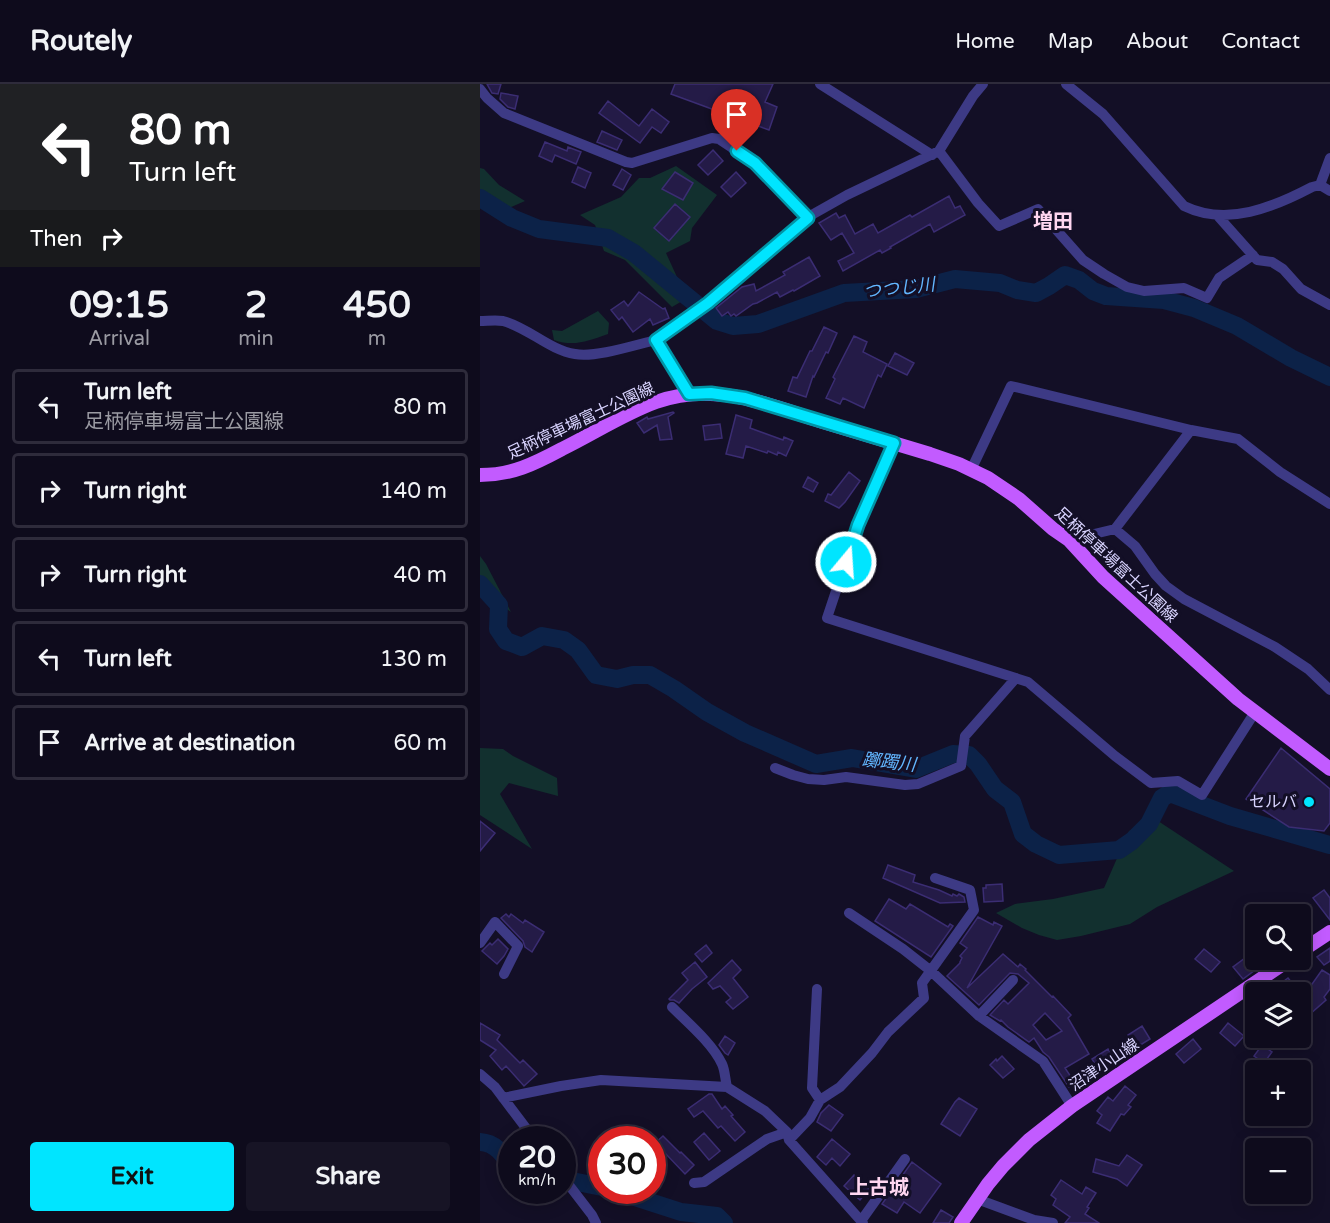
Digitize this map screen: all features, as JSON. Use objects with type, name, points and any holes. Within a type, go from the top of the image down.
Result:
[{"type":"main road","name":"足柄停車場富士公園線","points":[[480,475],[505,473],[530,466],[625,416],[656,402],[689,394],[711,393],[745,398],[930,454],[988,478],[1019,499],[1069,540],[1103,576],[1204,669],[1255,712],[1330,768]]},
{"type":"main road","points":[[1311,945],[1330,932]]},
{"type":"main road","name":"沼津小山線","points":[[961,1223],[1003,1167],[1029,1140],[1072,1106],[1274,970]]},
{"type":"street","points":[[820,84],[935,153],[999,226],[1038,209],[1083,260],[1127,287],[1144,291],[1184,288],[1207,298],[1219,278],[1253,255]]},
{"type":"street","points":[[1066,84],[1103,114],[1184,206],[1192,210],[1217,214],[1244,214],[1269,207],[1312,187],[1325,188],[1330,158]]},
{"type":"street","points":[[480,321],[502,321],[525,330],[565,352],[576,355],[591,355],[656,340],[708,303],[808,218],[855,190],[935,153],[980,85]]},
{"type":"street","points":[[480,89],[504,113],[626,162],[632,163],[712,138],[719,139],[755,163],[808,218]]},
{"type":"street","points":[[1217,214],[1257,260],[1272,262],[1283,269],[1301,289],[1330,305]]},
{"type":"street","points":[[656,340],[689,394]]},
{"type":"street","points":[[971,470],[1011,386],[1191,430],[1238,439],[1280,472],[1330,504]]},
{"type":"street","points":[[1069,540],[1116,529],[1191,430]]},
{"type":"street","points":[[894,443],[858,525],[827,618],[1028,682],[1115,756],[1151,783],[1178,781],[1202,795],[1255,712]]},
{"type":"street","points":[[1116,529],[1135,546],[1166,586],[1275,647],[1308,669],[1330,690]]},
{"type":"street","points":[[775,768],[808,779],[824,780],[846,777],[905,785],[918,784],[961,766],[965,736],[1016,678]]},
{"type":"street","points":[[694,1183],[704,1182],[767,1139],[788,1136],[810,1118],[820,1100],[840,1088],[888,1032],[924,998],[922,983],[974,910],[970,890],[935,878]]},
{"type":"street","points":[[849,913],[932,970],[979,1016],[1043,1061],[1072,1106]]},
{"type":"street","points":[[480,943],[495,922],[518,946],[504,974]]},
{"type":"street","points":[[979,1016],[1013,980]]},
{"type":"street","points":[[817,989],[812,1088],[820,1100]]},
{"type":"street","points":[[672,1007],[690,1024],[722,1064],[727,1087]]},
{"type":"street","points":[[480,1074],[495,1087],[524,1126]]},
{"type":"street","points":[[503,1098],[601,1080],[727,1087],[765,1111],[862,1222],[905,1159]]},
{"type":"street","points":[[576,1194],[596,1223]]},
{"type":"street","points":[[977,1199],[1034,1220],[1053,1223]]},
{"type":"green space","points":[[676,166],[717,195],[692,228],[690,241],[666,253],[677,277],[696,293],[672,307],[625,260],[604,251],[595,225],[580,215],[621,197],[639,178],[650,178]]},
{"type":"green space","points":[[480,168],[484,169],[499,185],[525,201],[509,208],[480,200]]},
{"type":"green space","points":[[598,311],[609,323],[608,334],[575,343],[554,340],[552,330],[562,331]]},
{"type":"green space","points":[[480,556],[486,564],[511,612],[480,591]]},
{"type":"green space","points":[[480,748],[503,749],[557,778],[558,796],[509,783],[500,794],[532,849],[480,815]]},
{"type":"green space","points":[[1152,817],[1234,871],[1157,907],[1130,924],[1081,936],[1057,940],[1022,928],[996,913],[1015,904],[1053,899],[1104,888],[1129,831]]},
{"type":"building","points":[[487,84],[501,84],[498,94],[492,93]]},
{"type":"building","points":[[675,84],[773,84],[765,102],[777,107],[769,130],[671,94]]},
{"type":"building","points":[[501,93],[518,96],[515,109],[508,107],[500,99]]},
{"type":"building","points":[[608,101],[639,126],[652,109],[669,122],[661,133],[652,127],[640,143],[599,113]]},
{"type":"building","points":[[602,131],[622,140],[617,150],[597,142]]},
{"type":"building","points":[[545,142],[567,151],[568,147],[581,152],[576,164],[555,155],[552,162],[539,156]]},
{"type":"building","points":[[713,150],[723,161],[708,175],[698,165]]},
{"type":"building","points":[[578,167],[591,173],[585,188],[572,182]]},
{"type":"building","points":[[622,169],[631,175],[623,190],[613,185]]},
{"type":"building","points":[[675,172],[693,183],[683,200],[662,189]]},
{"type":"building","points":[[736,172],[746,183],[731,197],[721,187]]},
{"type":"building","points":[[949,196],[955,208],[960,206],[965,215],[934,232],[930,224],[882,253],[880,250],[843,271],[838,261],[854,253],[842,233],[831,240],[819,223],[836,213],[839,218],[845,215],[855,234],[873,224],[878,233]]},
{"type":"building","points":[[675,204],[690,217],[669,241],[654,228]]},
{"type":"building","points":[[809,257],[820,276],[794,291],[780,297],[777,292],[736,316],[734,314],[731,316],[728,312],[722,316],[716,308],[742,287],[754,284],[756,291],[785,275],[783,272]]},
{"type":"building","points":[[639,292],[663,309],[665,308],[669,318],[653,325],[650,319],[633,332],[622,317],[619,320],[611,310],[624,301],[628,306]]},
{"type":"building","points":[[824,327],[837,333],[828,353],[826,352],[813,376],[806,397],[788,391],[793,377],[797,378]]},
{"type":"building","points":[[854,336],[867,342],[863,352],[887,364],[881,377],[878,375],[864,408],[843,398],[840,404],[826,398],[835,379],[833,377]]},
{"type":"building","points":[[895,353],[914,363],[907,375],[888,366]]},
{"type":"building","points":[[673,412],[668,417],[672,439],[660,440],[657,425],[644,433],[637,423],[647,417],[648,419]]},
{"type":"building","points":[[736,415],[752,420],[750,428],[783,440],[784,437],[793,441],[786,456],[778,452],[777,455],[746,446],[743,458],[726,454]]},
{"type":"building","points":[[720,424],[722,438],[705,440],[703,426]]},
{"type":"building","points":[[849,472],[860,481],[845,502],[839,508],[825,501],[828,494],[831,495]]},
{"type":"building","points":[[808,477],[818,483],[813,492],[803,487]]},
{"type":"building","points":[[1281,748],[1330,789],[1330,823],[1324,831],[1289,827],[1246,799]]},
{"type":"building","points":[[480,821],[495,833],[480,851]]},
{"type":"building","points":[[888,865],[915,875],[913,882],[952,896],[959,894],[964,897],[965,902],[940,903],[883,878]]},
{"type":"building","points":[[1002,884],[1003,901],[984,902],[983,888],[986,888],[986,885]]},
{"type":"building","points":[[1324,890],[1330,898],[1330,920],[1313,898]]},
{"type":"building","points":[[889,899],[906,909],[910,904],[948,927],[950,924],[953,926],[931,957],[875,921]]},
{"type":"building","points":[[506,914],[509,917],[511,914],[523,923],[525,920],[544,932],[532,952],[525,947],[523,941],[501,918]]},
{"type":"building","points":[[978,917],[993,925],[994,922],[1002,926],[967,988],[1003,954],[1018,967],[1020,964],[1026,969],[1071,1015],[1068,1018],[1089,1054],[1065,1068],[1075,1083],[1069,1087],[1034,1038],[1029,1042],[1001,1020],[990,1015],[1004,1000],[1008,1004],[1029,983],[1018,974],[1010,973],[979,1005],[947,976],[960,963],[962,958],[960,956],[967,948],[960,943]],"holes":[[[1045,1013],[1062,1031],[1046,1040],[1033,1025]]]},
{"type":"building","points":[[498,939],[508,949],[497,964],[482,951]]},
{"type":"building","points":[[706,945],[712,953],[702,962],[695,954]]},
{"type":"building","points":[[1330,948],[1330,961],[1324,965],[1317,957]]},
{"type":"building","points":[[1204,949],[1220,962],[1211,972],[1195,959]]},
{"type":"building","points":[[1245,958],[1245,970],[1255,970],[1243,979],[1233,967]]},
{"type":"building","points":[[732,960],[741,970],[733,978],[748,997],[733,1009],[726,1002],[731,998],[720,986],[713,989],[708,983]]},
{"type":"building","points":[[695,962],[707,977],[679,1003],[670,1000],[688,980],[682,973]]},
{"type":"building","points":[[1322,970],[1330,975],[1330,989],[1324,997],[1326,1000],[1311,1013],[1311,986]]},
{"type":"building","points":[[480,1023],[500,1035],[497,1040],[520,1063],[523,1060],[537,1074],[524,1086],[506,1066],[502,1070],[490,1056],[496,1050],[480,1040]]},
{"type":"building","points":[[1228,1023],[1244,1036],[1235,1046],[1220,1033]]},
{"type":"building","points":[[1142,1026],[1150,1039],[1134,1049],[1128,1035]]},
{"type":"building","points":[[725,1036],[735,1043],[728,1055],[719,1045]]},
{"type":"building","points":[[1193,1039],[1201,1049],[1184,1063],[1176,1054]]},
{"type":"building","points":[[1260,1048],[1266,1048],[1272,1052],[1266,1060],[1260,1060],[1254,1056]]},
{"type":"building","points":[[1108,1049],[1116,1061],[1099,1071],[1092,1059]]},
{"type":"building","points":[[1002,1056],[1014,1069],[1003,1078],[990,1065]]},
{"type":"building","points":[[1125,1086],[1136,1095],[1128,1105],[1131,1107],[1124,1115],[1121,1114],[1110,1131],[1097,1123],[1102,1115],[1097,1111],[1108,1097],[1113,1101]]},
{"type":"building","points":[[712,1094],[722,1109],[725,1106],[745,1132],[735,1141],[721,1126],[718,1128],[703,1111],[694,1117],[688,1109]]},
{"type":"building","points":[[959,1098],[977,1109],[960,1136],[941,1124]]},
{"type":"building","points":[[829,1105],[843,1115],[831,1131],[817,1122],[821,1113]]},
{"type":"building","points":[[704,1133],[720,1151],[709,1160],[694,1142]]},
{"type":"building","points":[[666,1139],[694,1165],[685,1174],[666,1154]]},
{"type":"building","points":[[832,1139],[850,1154],[840,1166],[832,1158],[826,1165],[817,1157]]},
{"type":"building","points":[[1127,1155],[1142,1165],[1127,1186],[1117,1179],[1093,1172],[1096,1159],[1119,1166]]},
{"type":"building","points":[[912,1162],[941,1184],[920,1213],[904,1202],[897,1213],[882,1204]]},
{"type":"building","points":[[854,1175],[869,1189],[860,1200],[844,1186]]},
{"type":"building","points":[[1061,1180],[1082,1194],[1086,1187],[1096,1193],[1085,1214],[1099,1223],[1065,1223],[1070,1217],[1053,1205],[1056,1199],[1051,1195]]},
{"type":"building","points":[[941,1210],[953,1217],[949,1223],[933,1223]]},
{"type":"waterway","name":"つつじ川","points":[[480,198],[512,218],[539,229],[608,238],[634,253],[717,321],[733,326],[758,324],[844,293],[916,289],[955,279],[1000,283],[1017,290],[1036,293],[1065,275],[1079,280],[1093,291],[1106,296],[1164,300],[1194,308],[1237,326],[1291,358],[1330,377]]},
{"type":"waterway","name":"躑躅川","points":[[480,584],[499,605],[498,629],[506,641],[522,647],[542,636],[564,640],[578,650],[596,675],[617,679],[633,675],[650,675],[707,712],[745,733],[816,764],[852,758],[916,769],[953,754],[969,755],[995,789],[1012,802],[1023,834],[1036,844],[1059,855],[1119,850],[1149,824],[1162,798],[1170,793],[1230,816],[1330,845]]},
{"type":"waterway","points":[[480,1142],[490,1144],[498,1150]]},
{"type":"waterway","points":[[576,1182],[588,1184]]},
{"type":"waterway","points":[[656,1204],[681,1212],[717,1216],[724,1223]]},
{"type":"place","name":"セルバ","points":[[1309,802]]},
{"type":"district","name":"増田","points":[[1053,222]]},
{"type":"district","name":"上古城","points":[[879,1188]]},
{"type":"route","points":[[737,151],[755,163],[808,218],[708,303],[656,340],[689,394],[711,393],[745,398],[894,443],[858,525],[846,562]]}]
